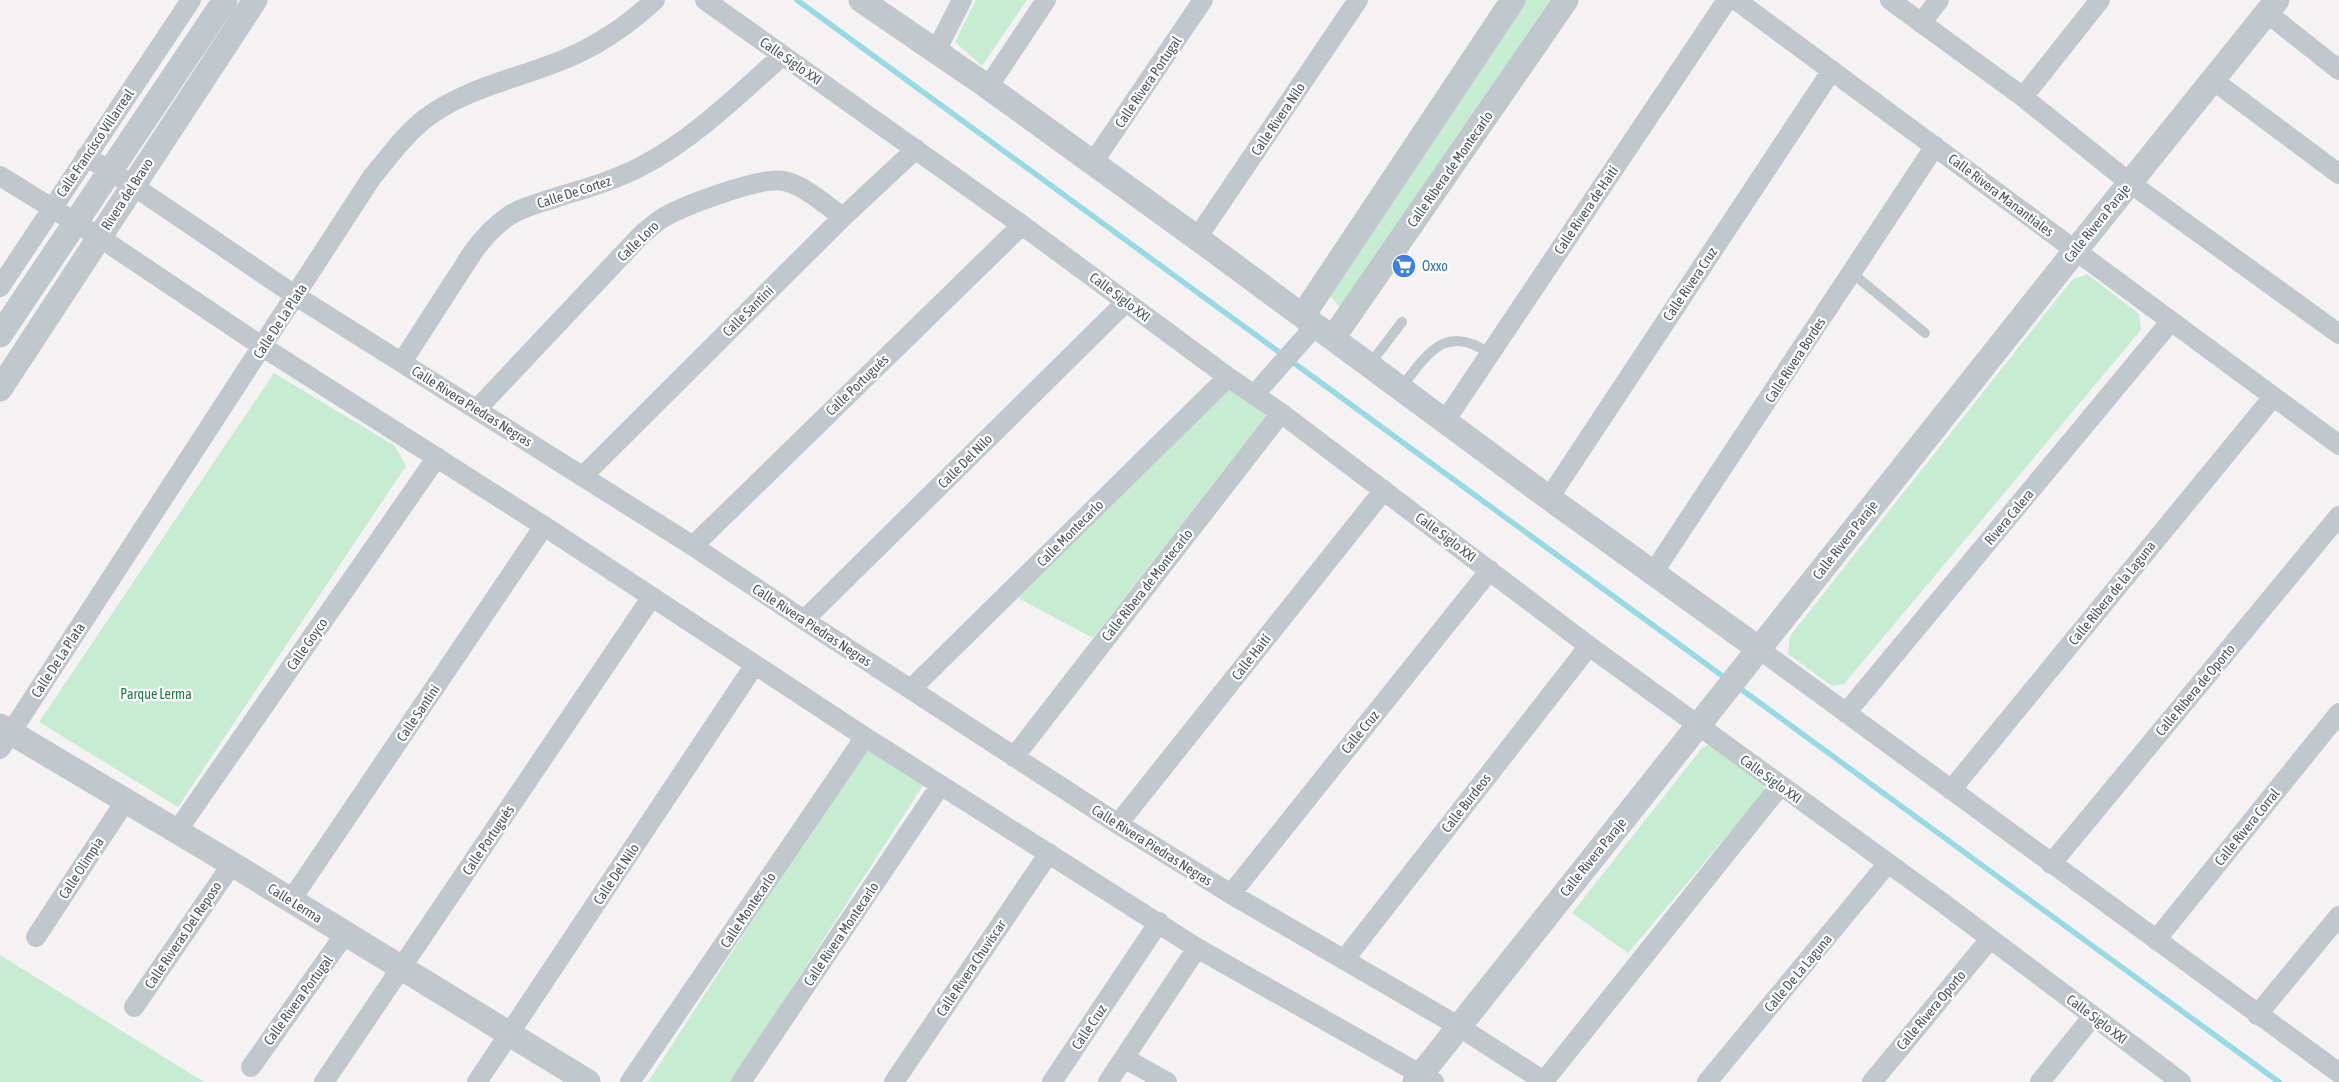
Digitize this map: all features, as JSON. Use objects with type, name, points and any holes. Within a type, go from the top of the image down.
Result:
[{"type":"street","name":"Calle Francisco Villarreal","points":[[0,287],[191,0]]},
{"type":"street","name":"Rivera del Bravo","points":[[0,335],[225,0]]},
{"type":"street","name":"Rivera del Bravo","points":[[0,389],[255,0]]},
{"type":"street","name":"Calle De La Plata","points":[[4,736],[263,347],[372,178],[402,140],[426,118],[458,98],[577,54],[620,30],[655,0]]},
{"type":"street","name":"Calle Siglo XXI","points":[[705,0],[1022,225],[1228,377],[1281,413],[1589,646],[1698,727],[1888,863],[2181,1082]]},
{"type":"street","points":[[861,0],[935,53],[988,87],[1092,164],[1198,238],[1305,329],[1333,338],[1370,364],[1653,573],[1752,658],[1846,713],[2257,1015],[2339,1073]]},
{"type":"street","points":[[935,53],[962,0]]},
{"type":"street","points":[[988,87],[1046,0]]},
{"type":"street","name":"Calle Rivera Portugal","points":[[1092,164],[1203,0]]},
{"type":"street","name":"Calle Rivera Nilo","points":[[1198,238],[1358,0]]},
{"type":"street","points":[[1254,394],[1276,370],[1305,329],[1513,0]]},
{"type":"street","name":"Calle Ribera de Montecarlo","points":[[1333,338],[1566,0]]},
{"type":"street","name":"Calle Rivera de Haití","points":[[1445,421],[1727,0]]},
{"type":"street","name":"Calle Rivera Manantiales","points":[[1736,0],[2339,445]]},
{"type":"street","points":[[1890,0],[2023,97],[2130,183],[2339,334]]},
{"type":"street","points":[[1921,23],[1939,0]]},
{"type":"street","points":[[2023,97],[2100,0]]},
{"type":"street","points":[[2272,6],[2339,70]]},
{"type":"street","name":"Calle Rivera Paraje","points":[[1423,1079],[1458,1026],[2272,6]]},
{"type":"street","name":"Calle De Cortez","points":[[402,362],[484,236],[500,222],[513,213],[537,204],[605,183],[672,149],[708,121],[783,55]]},
{"type":"street","name":"Calle Rivera Cruz","points":[[1549,498],[1832,70]]},
{"type":"street","points":[[2214,81],[2339,174]]},
{"type":"street","name":"Calle Rivera Bordes","points":[[1653,573],[1935,146]]},
{"type":"street","name":"Calle Santini","points":[[583,476],[843,218],[916,149]]},
{"type":"street","name":"Calle Rivera Piedras Negras","points":[[86,156],[296,296],[694,546],[804,620],[1118,824],[1231,894],[1458,1026],[1545,1081]]},
{"type":"street","points":[[0,176],[99,237],[263,347],[544,526],[754,666],[940,786],[1159,922],[1197,948],[1423,1079]]},
{"type":"street","name":"Calle Loro","points":[[477,409],[643,233],[662,219],[686,206],[774,180],[797,186],[843,218]]},
{"type":"street","name":"Calle Portugués","points":[[694,546],[1022,225]]},
{"type":"street","name":"Calle Del Nilo","points":[[804,620],[1126,302]]},
{"type":"street","name":"Rivera Calera","points":[[1846,713],[2171,321]]},
{"type":"street","name":"Calle Montecarlo","points":[[911,689],[1228,377]]},
{"type":"street","name":"Calle Ribera de la Laguna","points":[[1951,790],[2273,398]]},
{"type":"street","name":"Calle Ribera de Montecarlo","points":[[1014,757],[1281,413]]},
{"type":"street","name":"Calle Goyco","points":[[177,831],[437,457]]},
{"type":"street","name":"Calle Haití","points":[[1118,824],[1384,490]]},
{"type":"street","name":"Calle Ribera de Oporto","points":[[2051,864],[2339,516]]},
{"type":"street","name":"Calle Santini","points":[[291,900],[544,526]]},
{"type":"street","name":"Calle Cruz","points":[[1231,894],[1490,570]]},
{"type":"street","name":"Calle Portugués","points":[[324,1082],[651,598]]},
{"type":"street","name":"Calle Burdeos","points":[[1344,960],[1589,646]]},
{"type":"street","name":"Calle Del Nilo","points":[[477,1082],[754,666]]},
{"type":"street","name":"Calle Rivera Corral","points":[[2156,940],[2339,713]]},
{"type":"street","name":"Calle Lerma","points":[[4,736],[126,800],[588,1082]]},
{"type":"street","name":"Calle Montecarlo","points":[[630,1082],[865,737]]},
{"type":"street","name":"Calle Rivera Montecarlo","points":[[741,1082],[940,786]]},
{"type":"street","points":[[1545,1081],[1780,786]]},
{"type":"street","name":"Calle Olimpia","points":[[36,937],[126,800]]},
{"type":"street","name":"Calle Rivera Chuviscar","points":[[894,1082],[1048,853]]},
{"type":"street","name":"Calle De La Laguna","points":[[1708,1082],[1888,863]]},
{"type":"street","name":"Calle Riveras Del Reposo","points":[[134,1007],[232,864]]},
{"type":"street","points":[[2257,1015],[2339,916]]},
{"type":"street","name":"Calle Cruz","points":[[1052,1082],[1159,922]]},
{"type":"street","name":"Calle Rivera Portugal","points":[[251,1066],[345,934]]},
{"type":"street","name":"Calle Rivera Oporto","points":[[1872,1082],[1990,939]]},
{"type":"street","points":[[1108,1082],[1197,948]]},
{"type":"street","points":[[2040,1082],[2094,1016]]},
{"type":"street","points":[[1124,1058],[1167,1082]]},
{"type":"lane","points":[[1852,273],[1925,333]]},
{"type":"lane","points":[[1370,364],[1402,322]]},
{"type":"lane","points":[[1401,388],[1427,354],[1438,345],[1454,340],[1476,343],[1490,354]]},
{"type":"green space","points":[[976,0],[1027,0],[982,66],[955,42]]},
{"type":"green space","points":[[1524,0],[1555,0],[1341,308],[1328,294]]},
{"type":"green space","points":[[2087,274],[2139,314],[2141,330],[1844,684],[1832,686],[1788,654],[1790,636],[2072,280]]},
{"type":"green space","name":"Parque Lerma","points":[[274,373],[395,446],[406,466],[178,807],[39,722]]},
{"type":"green space","points":[[1231,389],[1264,412],[1266,416],[1093,638],[1018,598],[1224,392]]},
{"type":"green space","points":[[1711,743],[1765,783],[1764,792],[1628,953],[1572,913],[1702,748]]},
{"type":"green space","points":[[865,746],[924,784],[731,1082],[648,1082]]},
{"type":"green space","points":[[0,955],[204,1082],[0,1082]]},
{"type":"waterway","points":[[797,0],[1728,680]]},
{"type":"waterway","points":[[1738,687],[2279,1082]]},
{"type":"place","name":"Oxxo","points":[[1404,266]]}]
